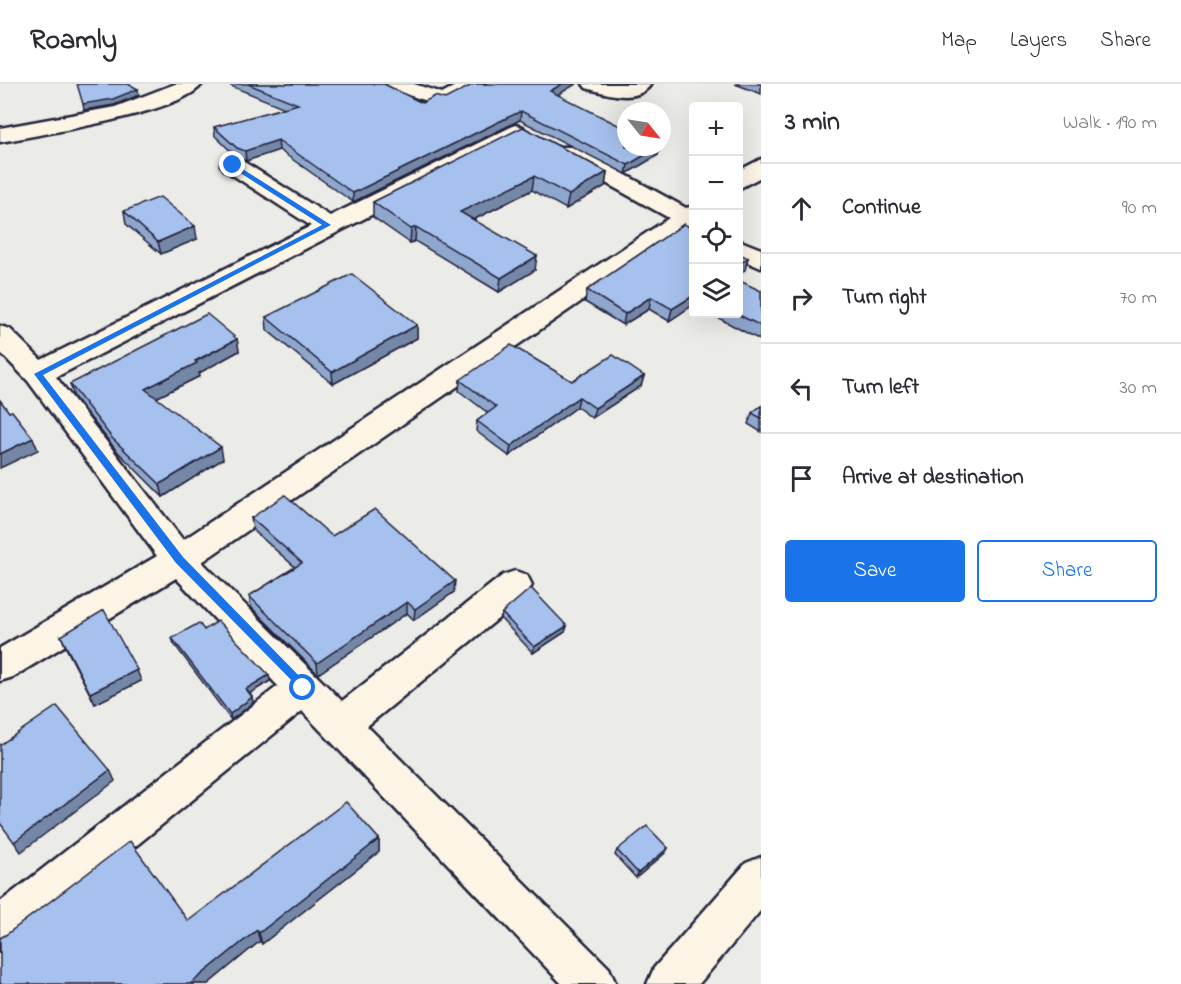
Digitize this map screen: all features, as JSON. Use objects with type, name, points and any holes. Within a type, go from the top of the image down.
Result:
[{"type":"street","points":[[0,135],[100,119],[172,94],[192,84]]},
{"type":"street","points":[[392,84],[444,100],[475,84]]},
{"type":"street","points":[[593,84],[622,91],[641,84]]},
{"type":"street","points":[[38,374],[327,225],[521,129],[689,217]]},
{"type":"street","points":[[233,165],[327,225]]},
{"type":"street","points":[[743,179],[761,166]]},
{"type":"street","points":[[0,666],[179,560],[689,219]]},
{"type":"street","points":[[743,250],[761,260]]},
{"type":"street","points":[[0,335],[38,374],[179,560],[593,984]]},
{"type":"street","points":[[340,725],[516,585]]},
{"type":"street","points":[[0,929],[303,688]]},
{"type":"street","points":[[670,984],[761,878]]},
{"type":"building","points":[[77,84],[128,84],[138,89],[113,99],[83,104]]},
{"type":"building","points":[[248,84],[384,84],[422,103],[435,96],[445,99],[474,84],[562,84],[550,91],[617,124],[617,156],[643,156],[628,165],[521,111],[353,193],[278,140],[245,151],[237,148],[214,127],[298,104]]},
{"type":"building","points":[[523,127],[607,172],[569,195],[534,176],[460,212],[537,256],[501,278],[416,227],[411,229],[373,202]]},
{"type":"building","points":[[160,197],[195,226],[158,242],[124,211]]},
{"type":"building","points":[[684,224],[689,227],[689,298],[672,309],[651,297],[625,314],[587,290]]},
{"type":"building","points":[[352,274],[417,325],[332,372],[266,317]]},
{"type":"building","points":[[743,282],[761,291],[761,326],[743,317]]},
{"type":"building","points":[[207,314],[237,339],[195,361],[197,363],[145,389],[221,447],[160,484],[112,438],[70,384]]},
{"type":"building","points":[[511,345],[572,381],[613,355],[644,376],[595,408],[579,397],[511,446],[477,421],[496,407],[460,380]]},
{"type":"building","points":[[0,400],[9,412],[12,411],[33,438],[0,454]]},
{"type":"building","points":[[761,406],[761,418],[752,413]]},
{"type":"building","points":[[285,495],[332,536],[375,509],[455,581],[415,609],[407,602],[317,663],[249,596],[302,563],[251,518]]},
{"type":"building","points":[[531,588],[567,626],[534,647],[502,613]]},
{"type":"building","points":[[104,610],[137,670],[90,693],[61,636]]},
{"type":"building","points":[[218,621],[269,675],[246,689],[252,697],[230,714],[172,638],[199,623],[204,630]]},
{"type":"building","points":[[57,706],[110,770],[14,842],[0,823],[0,745]]},
{"type":"building","points":[[346,802],[379,839],[259,933],[257,930],[190,984],[0,984],[0,938],[130,841],[188,921]]},
{"type":"building","points":[[647,826],[668,848],[638,873],[617,850]]},
{"type":"route","points":[[233,165],[327,225],[38,374],[179,560],[303,688]]}]
